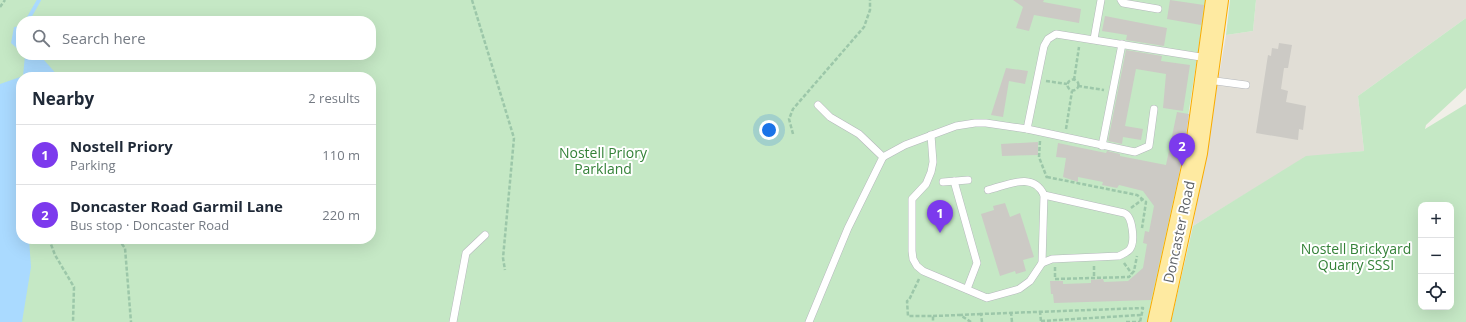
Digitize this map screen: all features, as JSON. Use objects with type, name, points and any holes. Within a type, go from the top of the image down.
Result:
[{"type":"highway","name":"Doncaster Road","points":[[1150,319],[1196,153],[1217,0]]},
{"type":"lane","points":[[1094,39],[1101,0]]},
{"type":"lane","points":[[1121,0],[1123,3],[1158,9]]},
{"type":"lane","points":[[1027,129],[1044,46],[1048,39],[1056,34],[1209,58]]},
{"type":"lane","points":[[1102,146],[1122,44]]},
{"type":"lane","points":[[1206,80],[1246,85]]},
{"type":"lane","points":[[818,105],[830,117],[859,134],[883,157]]},
{"type":"lane","points":[[810,322],[848,228],[883,157],[905,145],[943,130],[975,123],[1027,129],[1135,152],[1148,146],[1154,109]]},
{"type":"lane","points":[[930,135],[933,162],[931,172],[926,184],[915,194],[912,205],[913,259],[923,271],[967,288],[987,298],[1002,295],[1019,288],[1030,281],[1042,263],[1046,196],[1040,187],[1030,181],[1021,181],[988,190]]},
{"type":"lane","points":[[943,182],[968,180]]},
{"type":"lane","points":[[954,182],[977,263],[967,288]]},
{"type":"lane","points":[[1042,263],[1056,259],[1119,256],[1129,251],[1132,247],[1132,221],[1128,214],[1046,196]]},
{"type":"lane","points":[[453,322],[466,252],[484,235]]},
{"type":"path","points":[[0,7],[5,0]]},
{"type":"path","points":[[472,0],[514,138],[503,258],[505,270]]},
{"type":"path","points":[[793,134],[789,119],[793,109],[864,27],[870,10],[870,0]]},
{"type":"path","points":[[1081,37],[1074,80],[1078,86],[1112,91]]},
{"type":"path","points":[[1037,80],[1067,84],[1069,81],[1074,80]]},
{"type":"path","points":[[1067,84],[1072,90]]},
{"type":"path","points":[[1072,90],[1076,89],[1078,86]]},
{"type":"path","points":[[1064,137],[1072,90]]},
{"type":"path","points":[[1041,132],[1039,157],[1047,177],[1046,196]]},
{"type":"path","points":[[1047,177],[1137,195],[1146,202],[1141,233]]},
{"type":"path","points":[[1124,213],[1143,199]]},
{"type":"path","points":[[51,244],[74,287],[73,322]]},
{"type":"path","points":[[122,244],[125,248],[131,322]]},
{"type":"path","points":[[1056,259],[1055,278],[1129,277],[1134,271],[1138,248]]},
{"type":"path","points":[[923,271],[909,300],[907,301],[908,316],[1143,308],[1150,319]]},
{"type":"path","points":[[1040,311],[1041,321],[1150,319]]},
{"type":"path","points":[[1012,312],[1012,322]]},
{"type":"path","points":[[982,314],[982,322]]},
{"type":"path","points":[[960,315],[971,322]]},
{"type":"path","points":[[933,316],[933,322]]},
{"type":"path","points":[[1126,322],[1140,322],[1150,319]]},
{"type":"shaded area","points":[[1256,0],[1466,0],[1466,18],[1358,96],[1364,151],[1306,157],[1193,226],[1226,35],[1253,31]]},
{"type":"green space","name":"Nostell Priory Parkland","points":[[0,0],[1206,0],[1179,175],[1147,322],[0,322]]},
{"type":"green space","points":[[1230,0],[1256,0],[1253,31],[1226,35]]},
{"type":"green space","name":"Nostell Brickyard Quarry SSSI","points":[[1466,18],[1466,88],[1426,125],[1425,129],[1466,104],[1466,322],[1171,322],[1193,226],[1306,156],[1364,151],[1358,96]]},
{"type":"water","points":[[14,27],[16,27],[16,48],[11,43]]},
{"type":"water","points":[[25,60],[44,60],[55,72],[23,72]]},
{"type":"water","points":[[16,78],[16,244],[29,244],[31,267],[22,322],[0,322],[0,84]]},
{"type":"building","points":[[1013,0],[1044,0],[1043,2],[1081,9],[1079,23],[1034,15],[1029,31],[1016,28],[1023,7]]},
{"type":"building","points":[[1170,0],[1204,5],[1201,25],[1167,19]]},
{"type":"building","points":[[1105,16],[1167,28],[1164,46],[1126,40],[1127,35],[1102,31]]},
{"type":"building","points":[[1279,43],[1292,45],[1288,68],[1284,68],[1281,89],[1288,91],[1286,102],[1306,106],[1303,130],[1299,129],[1298,140],[1256,133],[1268,55],[1271,56],[1272,48],[1278,49]]},
{"type":"building","points":[[1126,50],[1162,56],[1161,61],[1190,65],[1183,111],[1163,108],[1166,74],[1136,69],[1125,126],[1143,129],[1141,140],[1123,137],[1122,144],[1108,141]]},
{"type":"building","points":[[1006,68],[1028,71],[1025,84],[1009,81],[1003,117],[991,115]]},
{"type":"building","points":[[1177,112],[1189,114],[1184,151],[1151,300],[1054,303],[1053,294],[1051,294],[1050,281],[1063,281],[1063,284],[1091,283],[1091,280],[1103,279],[1104,282],[1128,281],[1143,268],[1147,244],[1143,243],[1145,231],[1149,232],[1154,206],[1143,191],[1119,185],[1117,188],[1102,185],[1103,182],[1078,177],[1078,182],[1063,177],[1066,158],[1056,157],[1058,143],[1106,153],[1107,151],[1120,154],[1120,156],[1166,165]]},
{"type":"building","points":[[1038,142],[1038,155],[1002,156],[1001,144]]},
{"type":"building","points":[[1005,203],[1010,217],[1020,213],[1034,257],[1023,260],[1026,271],[1016,274],[1015,271],[1000,276],[981,214],[994,210],[993,206]]},
{"type":"waterway","points":[[30,16],[39,0]]},
{"type":"place","name":"Doncaster Road Garmil Lane","points":[[1182,166]]},
{"type":"place","name":"Nostell Priory","points":[[940,233]]}]
